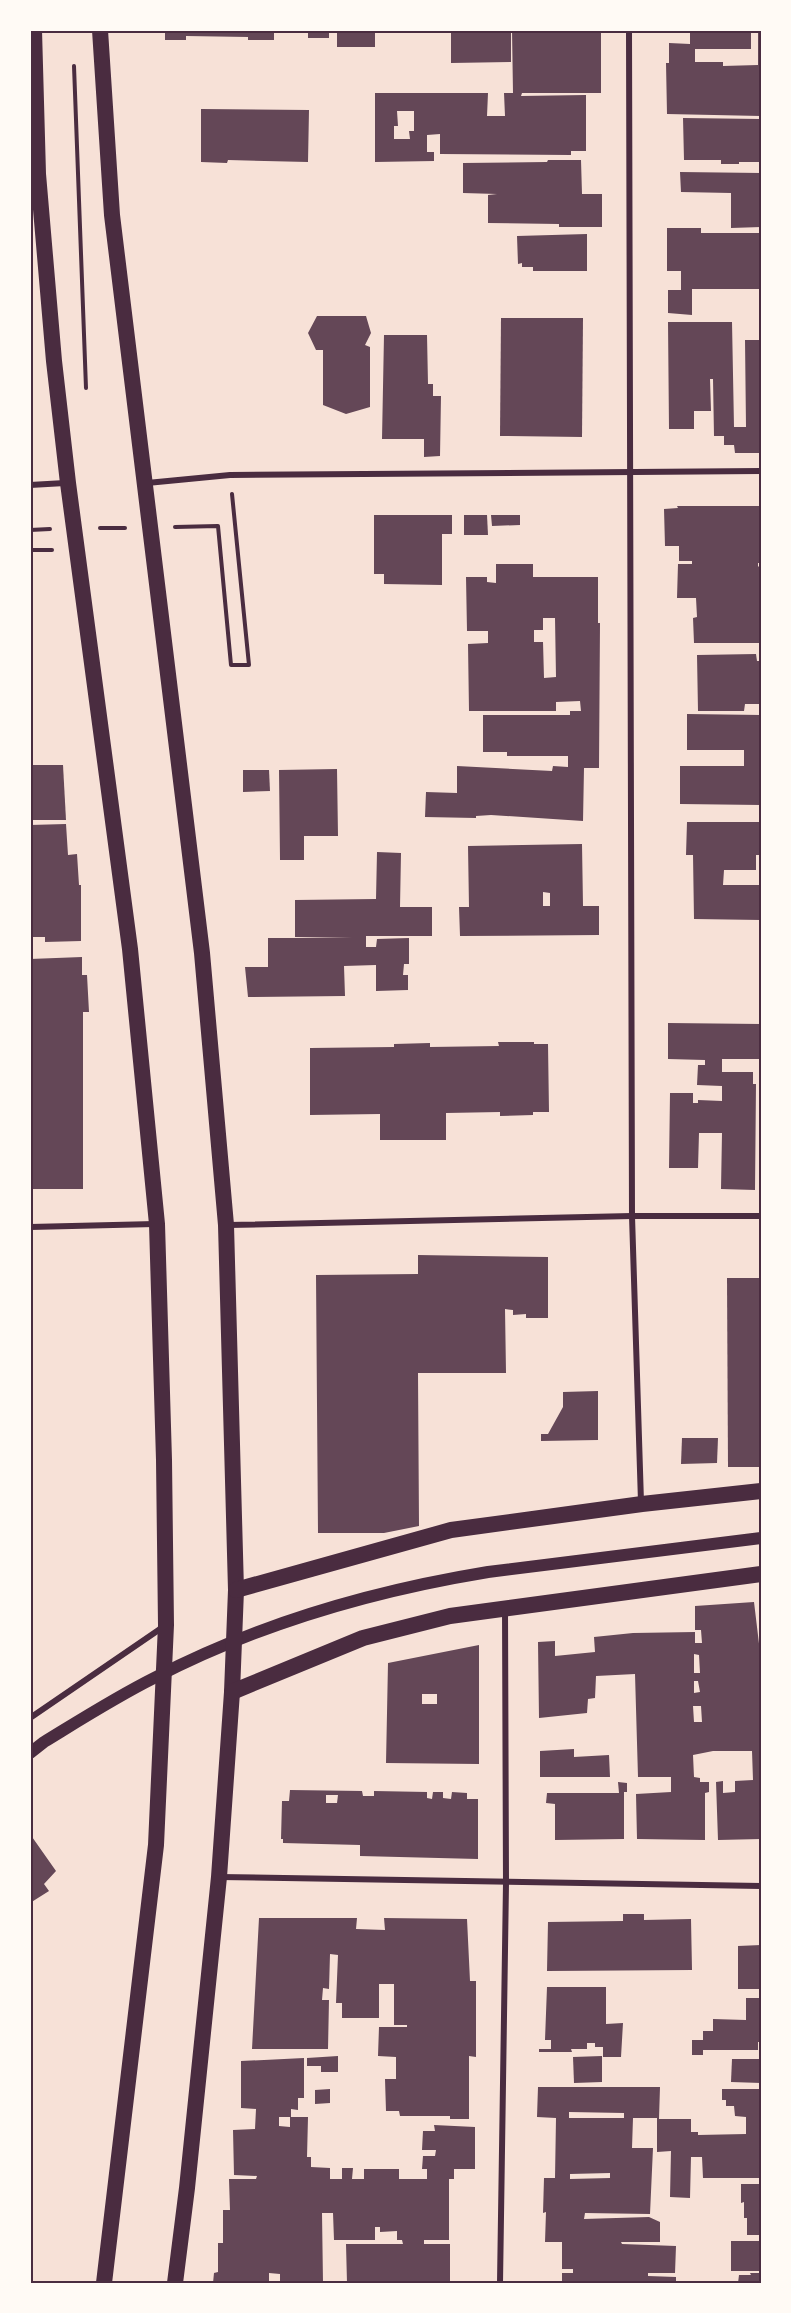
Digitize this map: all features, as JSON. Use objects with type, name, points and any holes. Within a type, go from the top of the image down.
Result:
[{"type":"highway","points":[[34,30],[38,174],[54,361],[130,949],[157,1224],[166,1625],[156,1845],[104,2283]]},
{"type":"highway","points":[[100,30],[112,214],[202,953],[226,1225],[236,1590],[232,1692],[219,1877],[175,2283]]},
{"type":"highway","points":[[236,1590],[451,1530],[642,1504],[761,1491]]},
{"type":"highway","points":[[232,1692],[363,1638],[450,1616],[761,1574]]},
{"type":"main road","points":[[30,1753],[44,1742],[153,1678],[222,1646],[325,1608],[445,1579],[761,1538]]},
{"type":"street","points":[[629,30],[632,1216],[642,1504]]},
{"type":"street","points":[[145,483],[230,475],[761,471]]},
{"type":"street","points":[[30,485],[68,483]]},
{"type":"street","points":[[226,1225],[632,1216],[761,1216]]},
{"type":"street","points":[[30,1227],[157,1224]]},
{"type":"street","points":[[500,2283],[506,1883],[505,1608]]},
{"type":"street","points":[[30,1718],[166,1625]]},
{"type":"street","points":[[219,1877],[761,1886]]},
{"type":"path","points":[[218,526],[231,665],[249,665],[230,475]]},
{"type":"building","points":[[165,30],[268,30],[268,32],[274,32],[274,40],[248,40],[248,37],[186,36],[186,40],[165,40]]},
{"type":"building","points":[[308,30],[329,30],[329,38],[308,38]]},
{"type":"building","points":[[375,30],[375,47],[337,47],[337,31]]},
{"type":"building","points":[[378,30],[425,30],[425,32],[378,33]]},
{"type":"building","points":[[451,30],[511,30],[511,62],[451,63]]},
{"type":"building","points":[[512,30],[601,30],[601,93],[522,93],[521,96],[586,95],[586,151],[571,151],[571,155],[440,154],[440,134],[427,135],[427,152],[434,152],[434,161],[375,162],[375,93],[488,93],[487,116],[505,116],[504,93],[513,93]],"holes":[[[397,111],[414,111],[414,131],[409,131],[410,139],[394,139],[394,126],[398,126]]]},
{"type":"building","points":[[690,30],[751,30],[751,49],[695,49],[695,62],[723,62],[723,66],[758,65],[758,33],[761,33],[761,116],[667,114],[666,63],[669,63],[669,43],[690,44]]},
{"type":"building","points":[[201,109],[309,110],[308,162],[228,160],[227,163],[201,162]]},
{"type":"building","points":[[683,118],[761,119],[761,162],[721,164],[721,160],[684,160]]},
{"type":"building","points":[[548,160],[581,160],[582,194],[602,194],[602,227],[488,223],[488,195],[497,194],[463,193],[463,163],[547,162]]},
{"type":"building","points":[[680,172],[761,173],[761,227],[731,228],[731,193],[681,192]]},
{"type":"building","points":[[667,228],[701,228],[701,233],[761,233],[761,289],[692,289],[692,315],[668,313],[668,290],[681,290],[681,271],[667,271]]},
{"type":"building","points":[[587,234],[587,271],[533,271],[533,267],[522,267],[522,263],[518,264],[517,236]]},
{"type":"building","points":[[317,316],[366,316],[371,333],[365,345],[370,347],[370,407],[346,414],[323,405],[323,350],[316,350],[308,333]]},
{"type":"building","points":[[501,318],[583,318],[582,437],[500,436]]},
{"type":"building","points":[[668,322],[732,322],[734,427],[746,427],[745,340],[761,340],[761,453],[735,453],[734,445],[724,445],[724,436],[714,436],[713,379],[710,379],[711,411],[694,411],[694,429],[669,429]]},
{"type":"building","points":[[384,335],[427,335],[428,384],[433,384],[433,396],[441,396],[440,456],[424,457],[424,439],[382,439]]},
{"type":"building","points":[[677,506],[761,506],[761,563],[758,563],[758,566],[761,569],[761,643],[694,643],[693,618],[697,617],[696,598],[677,598],[678,564],[692,564],[692,561],[679,561],[679,546],[665,546],[664,509],[678,508]]},
{"type":"building","points":[[374,515],[452,515],[452,534],[442,534],[442,585],[384,584],[384,574],[374,574]]},
{"type":"building","points":[[464,515],[487,515],[488,535],[464,535]]},
{"type":"building","points":[[491,515],[520,515],[520,525],[492,526]]},
{"type":"building","points":[[496,564],[533,564],[533,577],[598,577],[599,768],[584,768],[583,821],[491,815],[476,816],[476,818],[425,817],[426,792],[457,793],[457,766],[552,771],[553,766],[568,767],[568,756],[507,756],[507,752],[483,752],[483,715],[570,715],[570,711],[581,711],[580,701],[556,702],[556,711],[469,711],[468,644],[488,643],[488,631],[467,631],[466,577],[487,577],[487,582],[496,583]],"holes":[[[543,618],[555,618],[556,677],[544,678],[543,642],[534,642],[534,630],[543,630]]]},
{"type":"building","points":[[756,654],[757,661],[761,661],[761,704],[745,704],[744,711],[698,711],[697,655]]},
{"type":"building","points":[[687,714],[761,715],[761,805],[680,804],[680,766],[744,766],[744,750],[687,750]]},
{"type":"building","points":[[30,765],[63,765],[66,820],[30,820]]},
{"type":"building","points":[[337,769],[338,836],[304,836],[304,860],[280,860],[279,770]]},
{"type":"building","points":[[243,770],[269,770],[270,791],[243,792]]},
{"type":"building","points":[[687,822],[761,822],[761,855],[756,855],[756,870],[724,870],[723,885],[761,885],[761,920],[694,919],[693,855],[686,855]]},
{"type":"building","points":[[66,824],[68,855],[77,854],[79,885],[81,885],[81,941],[45,942],[45,937],[30,937],[30,825]]},
{"type":"building","points":[[582,844],[583,906],[599,906],[599,935],[460,936],[459,907],[469,907],[468,846]],"holes":[[[543,892],[550,893],[550,906],[543,906]]]},
{"type":"building","points":[[377,852],[401,853],[400,907],[432,907],[432,936],[366,936],[366,947],[376,947],[377,939],[409,938],[409,964],[404,964],[403,975],[408,975],[408,990],[376,991],[376,965],[344,966],[345,996],[248,997],[245,967],[268,967],[268,938],[352,938],[295,937],[295,900],[376,899]]},
{"type":"building","points":[[82,957],[82,975],[87,975],[89,1012],[83,1012],[83,1189],[30,1189],[30,959]]},
{"type":"building","points":[[668,1023],[761,1024],[761,1059],[722,1059],[722,1072],[753,1072],[753,1084],[756,1084],[755,1190],[721,1189],[722,1133],[699,1133],[698,1168],[669,1168],[670,1093],[693,1093],[693,1103],[698,1103],[698,1100],[722,1101],[722,1086],[697,1085],[698,1065],[705,1065],[705,1060],[668,1059]]},
{"type":"building","points":[[498,1042],[548,1044],[549,1112],[500,1116],[500,1112],[446,1113],[446,1140],[380,1140],[380,1114],[310,1115],[310,1048],[394,1047],[394,1044],[430,1043],[430,1047],[499,1046]]},
{"type":"building","points":[[418,1255],[548,1257],[548,1318],[526,1318],[526,1314],[513,1315],[513,1310],[505,1309],[506,1373],[418,1373],[419,1526],[384,1533],[318,1533],[316,1275],[418,1274]]},
{"type":"building","points":[[727,1278],[761,1278],[761,1467],[728,1467]]},
{"type":"building","points":[[598,1391],[598,1440],[541,1441],[541,1434],[548,1434],[563,1407],[563,1392]]},
{"type":"building","points":[[682,1438],[718,1438],[717,1463],[681,1464]]},
{"type":"building","points":[[754,1602],[760,1652],[761,1839],[718,1840],[716,1782],[723,1781],[723,1793],[735,1792],[735,1781],[753,1780],[752,1751],[713,1751],[693,1755],[694,1777],[700,1778],[700,1782],[709,1782],[709,1792],[705,1793],[705,1840],[637,1839],[636,1794],[671,1792],[671,1777],[638,1777],[635,1674],[596,1676],[595,1698],[588,1699],[587,1713],[539,1718],[538,1642],[555,1641],[555,1656],[595,1652],[594,1637],[633,1633],[695,1632],[695,1643],[702,1643],[701,1630],[695,1630],[695,1606]],"holes":[[[694,1654],[699,1655],[700,1673],[694,1673]],[[694,1681],[698,1681],[700,1692],[694,1693]],[[693,1706],[701,1706],[702,1722],[694,1722]]]},
{"type":"building","points":[[479,1645],[479,1764],[386,1763],[388,1663]],"holes":[[[422,1694],[437,1694],[437,1704],[422,1704]]]},
{"type":"building","points":[[574,1749],[574,1757],[609,1755],[610,1777],[540,1777],[540,1751]]},
{"type":"building","points":[[618,1782],[627,1783],[627,1792],[624,1792],[624,1839],[555,1840],[555,1804],[546,1803],[547,1793],[619,1793]]},
{"type":"building","points":[[290,1790],[362,1791],[363,1796],[374,1796],[374,1791],[427,1792],[427,1798],[432,1799],[433,1792],[443,1792],[443,1798],[451,1799],[452,1792],[467,1793],[467,1799],[478,1799],[478,1859],[360,1856],[360,1845],[283,1843],[281,1839],[282,1801],[289,1801]],"holes":[[[326,1795],[338,1795],[337,1803],[326,1803]]]},
{"type":"building","points":[[30,1834],[56,1871],[44,1884],[49,1891],[30,1903]]},
{"type":"building","points":[[623,1914],[644,1914],[644,1920],[691,1919],[692,1970],[547,1971],[548,1922],[623,1921]]},
{"type":"building","points":[[259,1918],[357,1918],[356,1929],[385,1930],[384,1918],[467,1919],[470,1981],[476,1981],[476,2057],[469,2056],[469,2119],[450,2119],[450,2116],[400,2116],[399,2111],[386,2111],[385,2079],[396,2079],[396,2057],[378,2056],[379,2027],[407,2027],[407,2025],[394,2025],[394,1984],[379,1984],[379,2018],[342,2018],[342,2003],[336,2003],[338,1955],[330,1954],[329,1989],[323,1988],[322,2000],[329,2000],[328,2049],[252,2049]]},
{"type":"building","points":[[761,1945],[761,1989],[738,1989],[738,1946]]},
{"type":"building","points":[[547,1987],[606,1987],[606,2024],[623,2023],[621,2057],[603,2057],[603,2047],[595,2047],[595,2043],[587,2043],[587,2049],[571,2049],[572,2052],[539,2052],[539,2049],[551,2049],[551,2040],[545,2040]]},
{"type":"building","points":[[746,1998],[761,1998],[761,2042],[758,2042],[758,2050],[703,2050],[703,2055],[692,2055],[692,2040],[703,2040],[703,2031],[713,2031],[713,2019],[746,2020]]},
{"type":"building","points":[[338,2056],[338,2072],[321,2072],[321,2066],[307,2066],[307,2058]]},
{"type":"building","points":[[602,2056],[602,2082],[574,2083],[573,2057]]},
{"type":"building","points":[[304,2058],[304,2098],[298,2098],[298,2110],[291,2109],[291,2117],[308,2117],[307,2157],[311,2157],[311,2167],[330,2168],[330,2179],[342,2179],[342,2168],[353,2168],[352,2179],[364,2179],[364,2169],[399,2169],[399,2179],[427,2179],[427,2169],[422,2169],[423,2156],[435,2156],[436,2150],[422,2150],[423,2131],[435,2131],[434,2125],[475,2127],[475,2169],[454,2169],[454,2179],[449,2179],[449,2240],[424,2240],[424,2244],[450,2244],[450,2283],[347,2283],[346,2244],[403,2244],[402,2240],[397,2240],[397,2231],[380,2232],[380,2227],[375,2227],[375,2240],[334,2240],[333,2213],[322,2213],[323,2283],[280,2283],[280,2274],[269,2273],[269,2283],[213,2283],[214,2273],[218,2272],[218,2243],[223,2243],[223,2210],[230,2210],[229,2179],[256,2179],[257,2176],[234,2175],[233,2130],[255,2129],[256,2109],[241,2108],[241,2061]],"holes":[[[279,2117],[290,2117],[290,2127],[279,2126]]]},
{"type":"building","points":[[732,2059],[761,2059],[761,2083],[731,2082]]},
{"type":"building","points":[[538,2087],[660,2087],[659,2119],[691,2119],[691,2132],[698,2132],[698,2135],[746,2134],[746,2117],[735,2116],[734,2106],[726,2106],[726,2100],[722,2100],[722,2089],[761,2089],[761,2178],[703,2178],[702,2157],[691,2157],[690,2198],[670,2197],[671,2151],[657,2152],[657,2118],[633,2118],[632,2148],[653,2148],[650,2214],[585,2213],[584,2219],[649,2217],[660,2222],[660,2242],[621,2242],[622,2244],[676,2246],[675,2273],[648,2273],[648,2276],[676,2277],[676,2283],[562,2283],[562,2273],[573,2273],[573,2269],[562,2269],[562,2242],[545,2242],[546,2212],[543,2213],[544,2178],[555,2178],[556,2118],[537,2117]],"holes":[[[569,2112],[624,2113],[624,2118],[569,2118]],[[610,2173],[610,2178],[570,2179],[570,2174]]]},
{"type":"building","points":[[330,2089],[330,2103],[315,2104],[315,2090]]},
{"type":"building","points":[[741,2184],[761,2184],[761,2235],[747,2235],[744,2202],[741,2203]]},
{"type":"building","points":[[731,2241],[761,2241],[761,2271],[731,2271]]},
{"type":"building","points":[[750,2273],[761,2273],[761,2283],[738,2283],[739,2275],[751,2275]]}]
